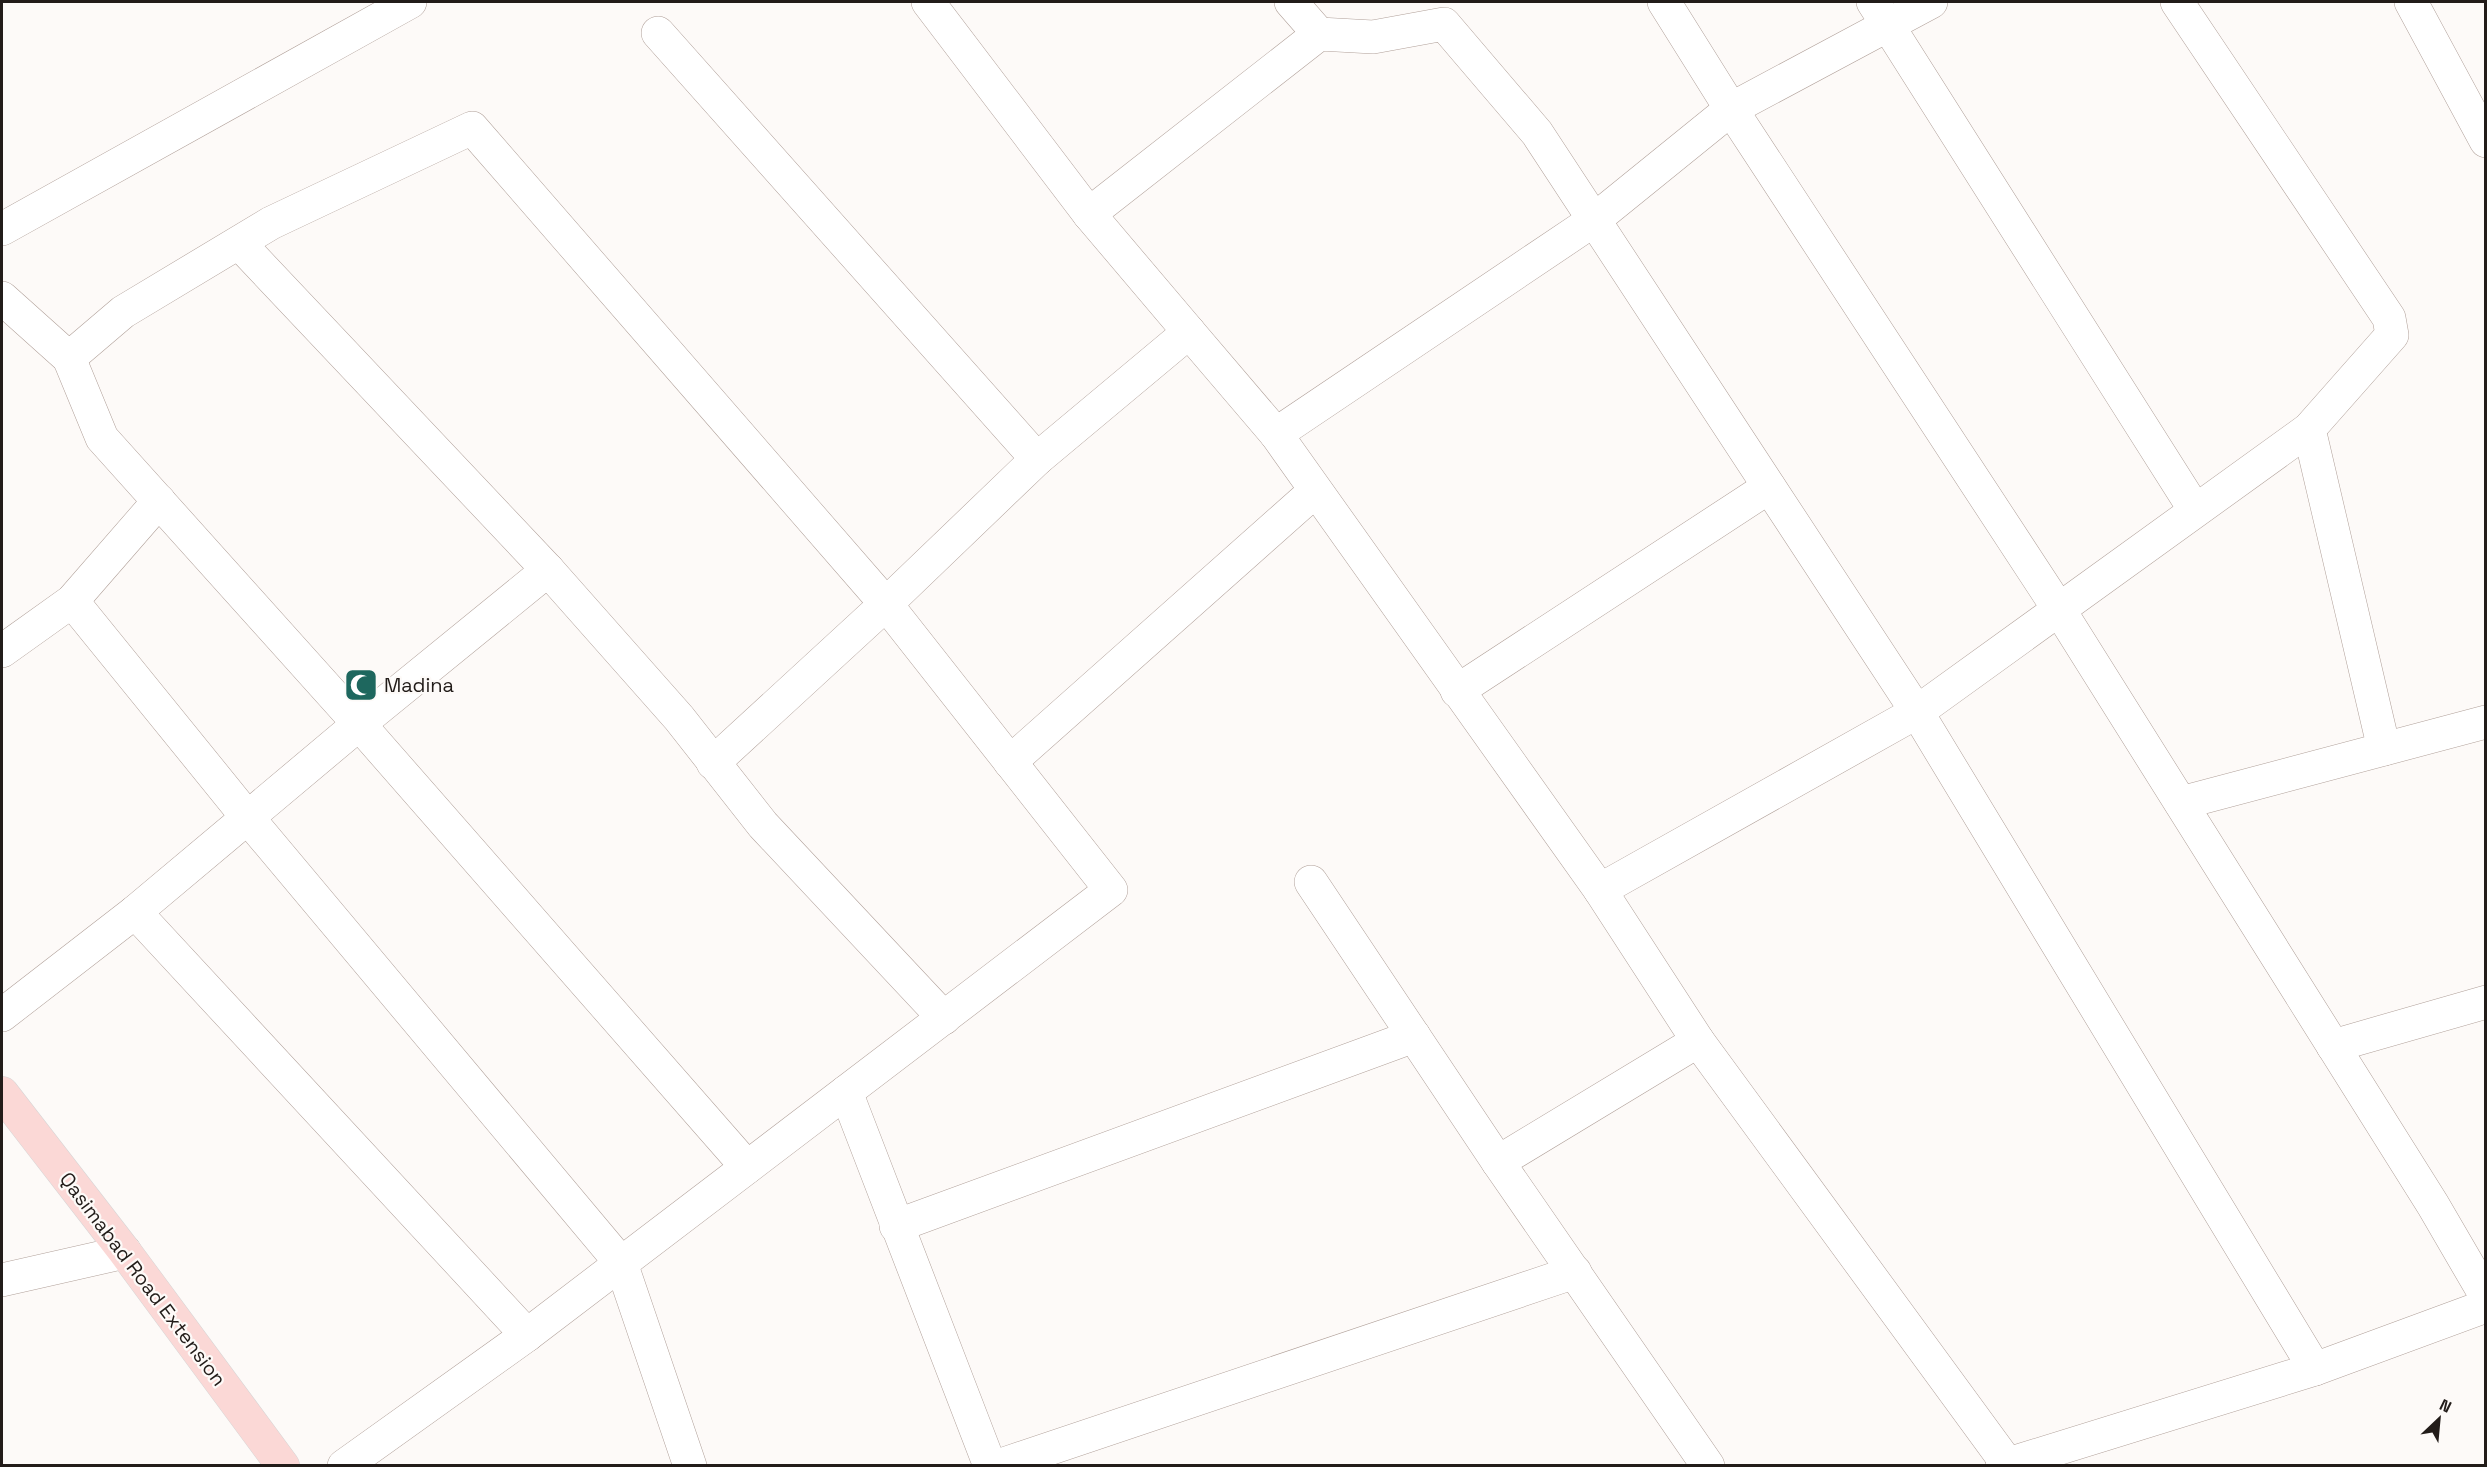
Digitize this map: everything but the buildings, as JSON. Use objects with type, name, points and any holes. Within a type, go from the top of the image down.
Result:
[{"type":"main road","name":"Qasimabad Road Extension","points":[[2,1094],[125,1252],[283,1466]]},
{"type":"street","points":[[2,229],[410,2]]},
{"type":"street","points":[[928,2],[1089,214],[1276,434],[1600,890],[1698,1041],[2007,1465],[2315,1368],[2486,1306]]},
{"type":"street","points":[[1291,2],[1319,34]]},
{"type":"street","points":[[1664,2],[1731,109],[2060,610],[2433,1205],[2486,1296]]},
{"type":"street","points":[[1276,434],[1594,220],[1731,109],[1881,13],[1931,2]]},
{"type":"street","points":[[1600,890],[1917,712],[2309,429],[2392,335],[2389,318],[2177,2]]},
{"type":"street","points":[[2411,2],[2483,128]]},
{"type":"street","points":[[1881,13],[2195,510]]},
{"type":"street","points":[[1089,214],[1319,34],[1373,37],[1444,24],[1537,133],[1917,712],[2315,1368]]},
{"type":"street","points":[[658,33],[1037,459]]},
{"type":"street","points":[[69,358],[123,312],[271,223],[472,128],[886,604],[1111,890],[526,1335],[344,1466]]},
{"type":"street","points":[[239,243],[549,570],[679,718],[763,825],[944,1018]]},
{"type":"street","points":[[2,298],[69,358],[102,438],[359,724],[747,1167]]},
{"type":"street","points":[[713,762],[886,604],[1037,459],[1189,332]]},
{"type":"street","points":[[2309,429],[2384,748]]},
{"type":"street","points":[[1457,691],[1769,487]]},
{"type":"street","points":[[1010,762],[1315,491]]},
{"type":"street","points":[[2,651],[72,601],[159,501]]},
{"type":"street","points":[[2,1015],[135,912],[359,724],[549,570]]},
{"type":"street","points":[[72,601],[248,818],[621,1263],[690,1466]]},
{"type":"street","points":[[2181,803],[2486,722]]},
{"type":"street","points":[[1311,882],[1498,1162],[1708,1466]]},
{"type":"street","points":[[135,912],[526,1335]]},
{"type":"street","points":[[2333,1046],[2486,1002]]},
{"type":"street","points":[[896,1226],[1414,1036]]},
{"type":"street","points":[[1498,1162],[1698,1041]]},
{"type":"street","points":[[846,1092],[990,1466]]},
{"type":"street","points":[[2,1280],[125,1252]]},
{"type":"street","points":[[998,1466],[1575,1272]]},
{"type":"place","name":"Madina","points":[[361,685]]}]
